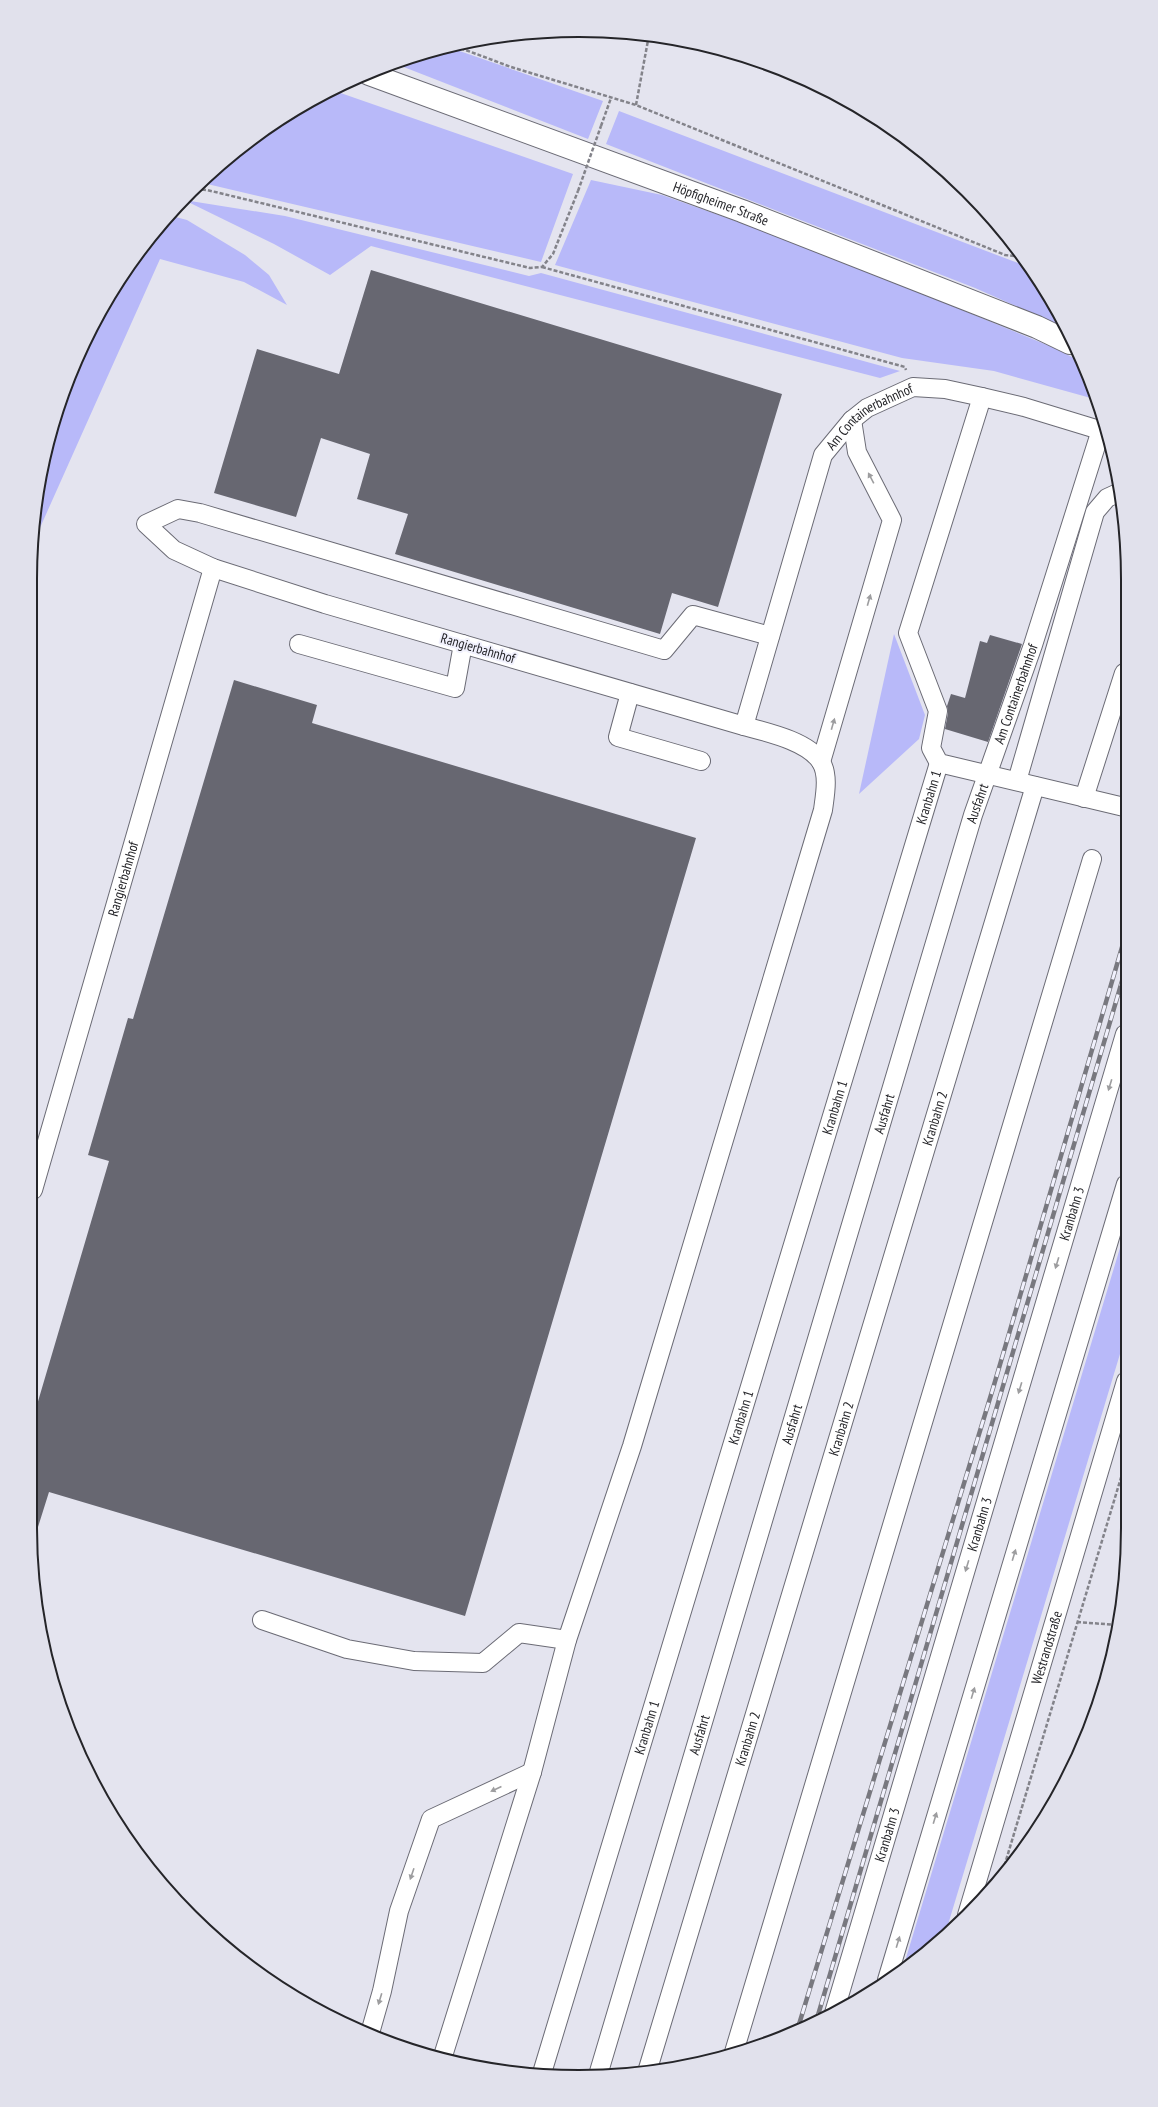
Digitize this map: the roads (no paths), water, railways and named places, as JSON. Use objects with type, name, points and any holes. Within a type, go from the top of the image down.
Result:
[{"type":"main road","name":"Höpfigheimer Straße","points":[[376,77],[742,210],[1037,327],[1066,341]]},
{"type":"street","name":"Am Containerbahnhof","points":[[744,726],[823,455],[852,420],[867,408],[914,387],[945,389],[982,397],[1024,407],[1100,430]]},
{"type":"street","points":[[982,397],[908,633],[938,711],[931,748],[939,763],[1121,806]]},
{"type":"street","points":[[444,2053],[532,1772],[567,1640],[632,1446],[823,810],[826,781],[821,762],[892,520],[856,452],[852,420]]},
{"type":"street","name":"Am Containerbahnhof","points":[[987,774],[1102,436]]},
{"type":"street","points":[[1017,782],[1095,512],[1107,498],[1114,495]]},
{"type":"street","name":"Rangierbahnhof","points":[[770,636],[693,614],[664,650],[200,513],[178,509],[146,524],[174,550],[213,568],[325,604],[744,726],[804,746],[821,762]]},
{"type":"street","name":"Rangierbahnhof","points":[[37,1176],[213,568]]},
{"type":"street","points":[[299,644],[455,688],[463,644]]},
{"type":"street","points":[[630,693],[618,737],[701,761]]},
{"type":"street","points":[[1084,798],[1121,697]]},
{"type":"street","name":"Kranbahn 1","points":[[544,2069],[939,763]]},
{"type":"street","name":"Ausfahrt","points":[[600,2069],[973,815],[987,774]]},
{"type":"street","name":"Kranbahn 2","points":[[649,2065],[1035,786]]},
{"type":"street","points":[[736,2047],[1092,859]]},
{"type":"street","name":"Kranbahn 3","points":[[837,2004],[1121,1047]]},
{"type":"street","points":[[889,1972],[1121,1201]]},
{"type":"street","name":"Westrandstraße","points":[[971,1901],[1121,1398]]},
{"type":"street","points":[[262,1620],[346,1649],[414,1661],[483,1663],[519,1633],[567,1640]]},
{"type":"street","points":[[371,2029],[382,1992],[398,1911],[431,1819],[532,1772]]},
{"type":"railway","points":[[799,2023],[994,1385],[1121,951]]},
{"type":"railway","points":[[818,2014],[1121,985]]}]
